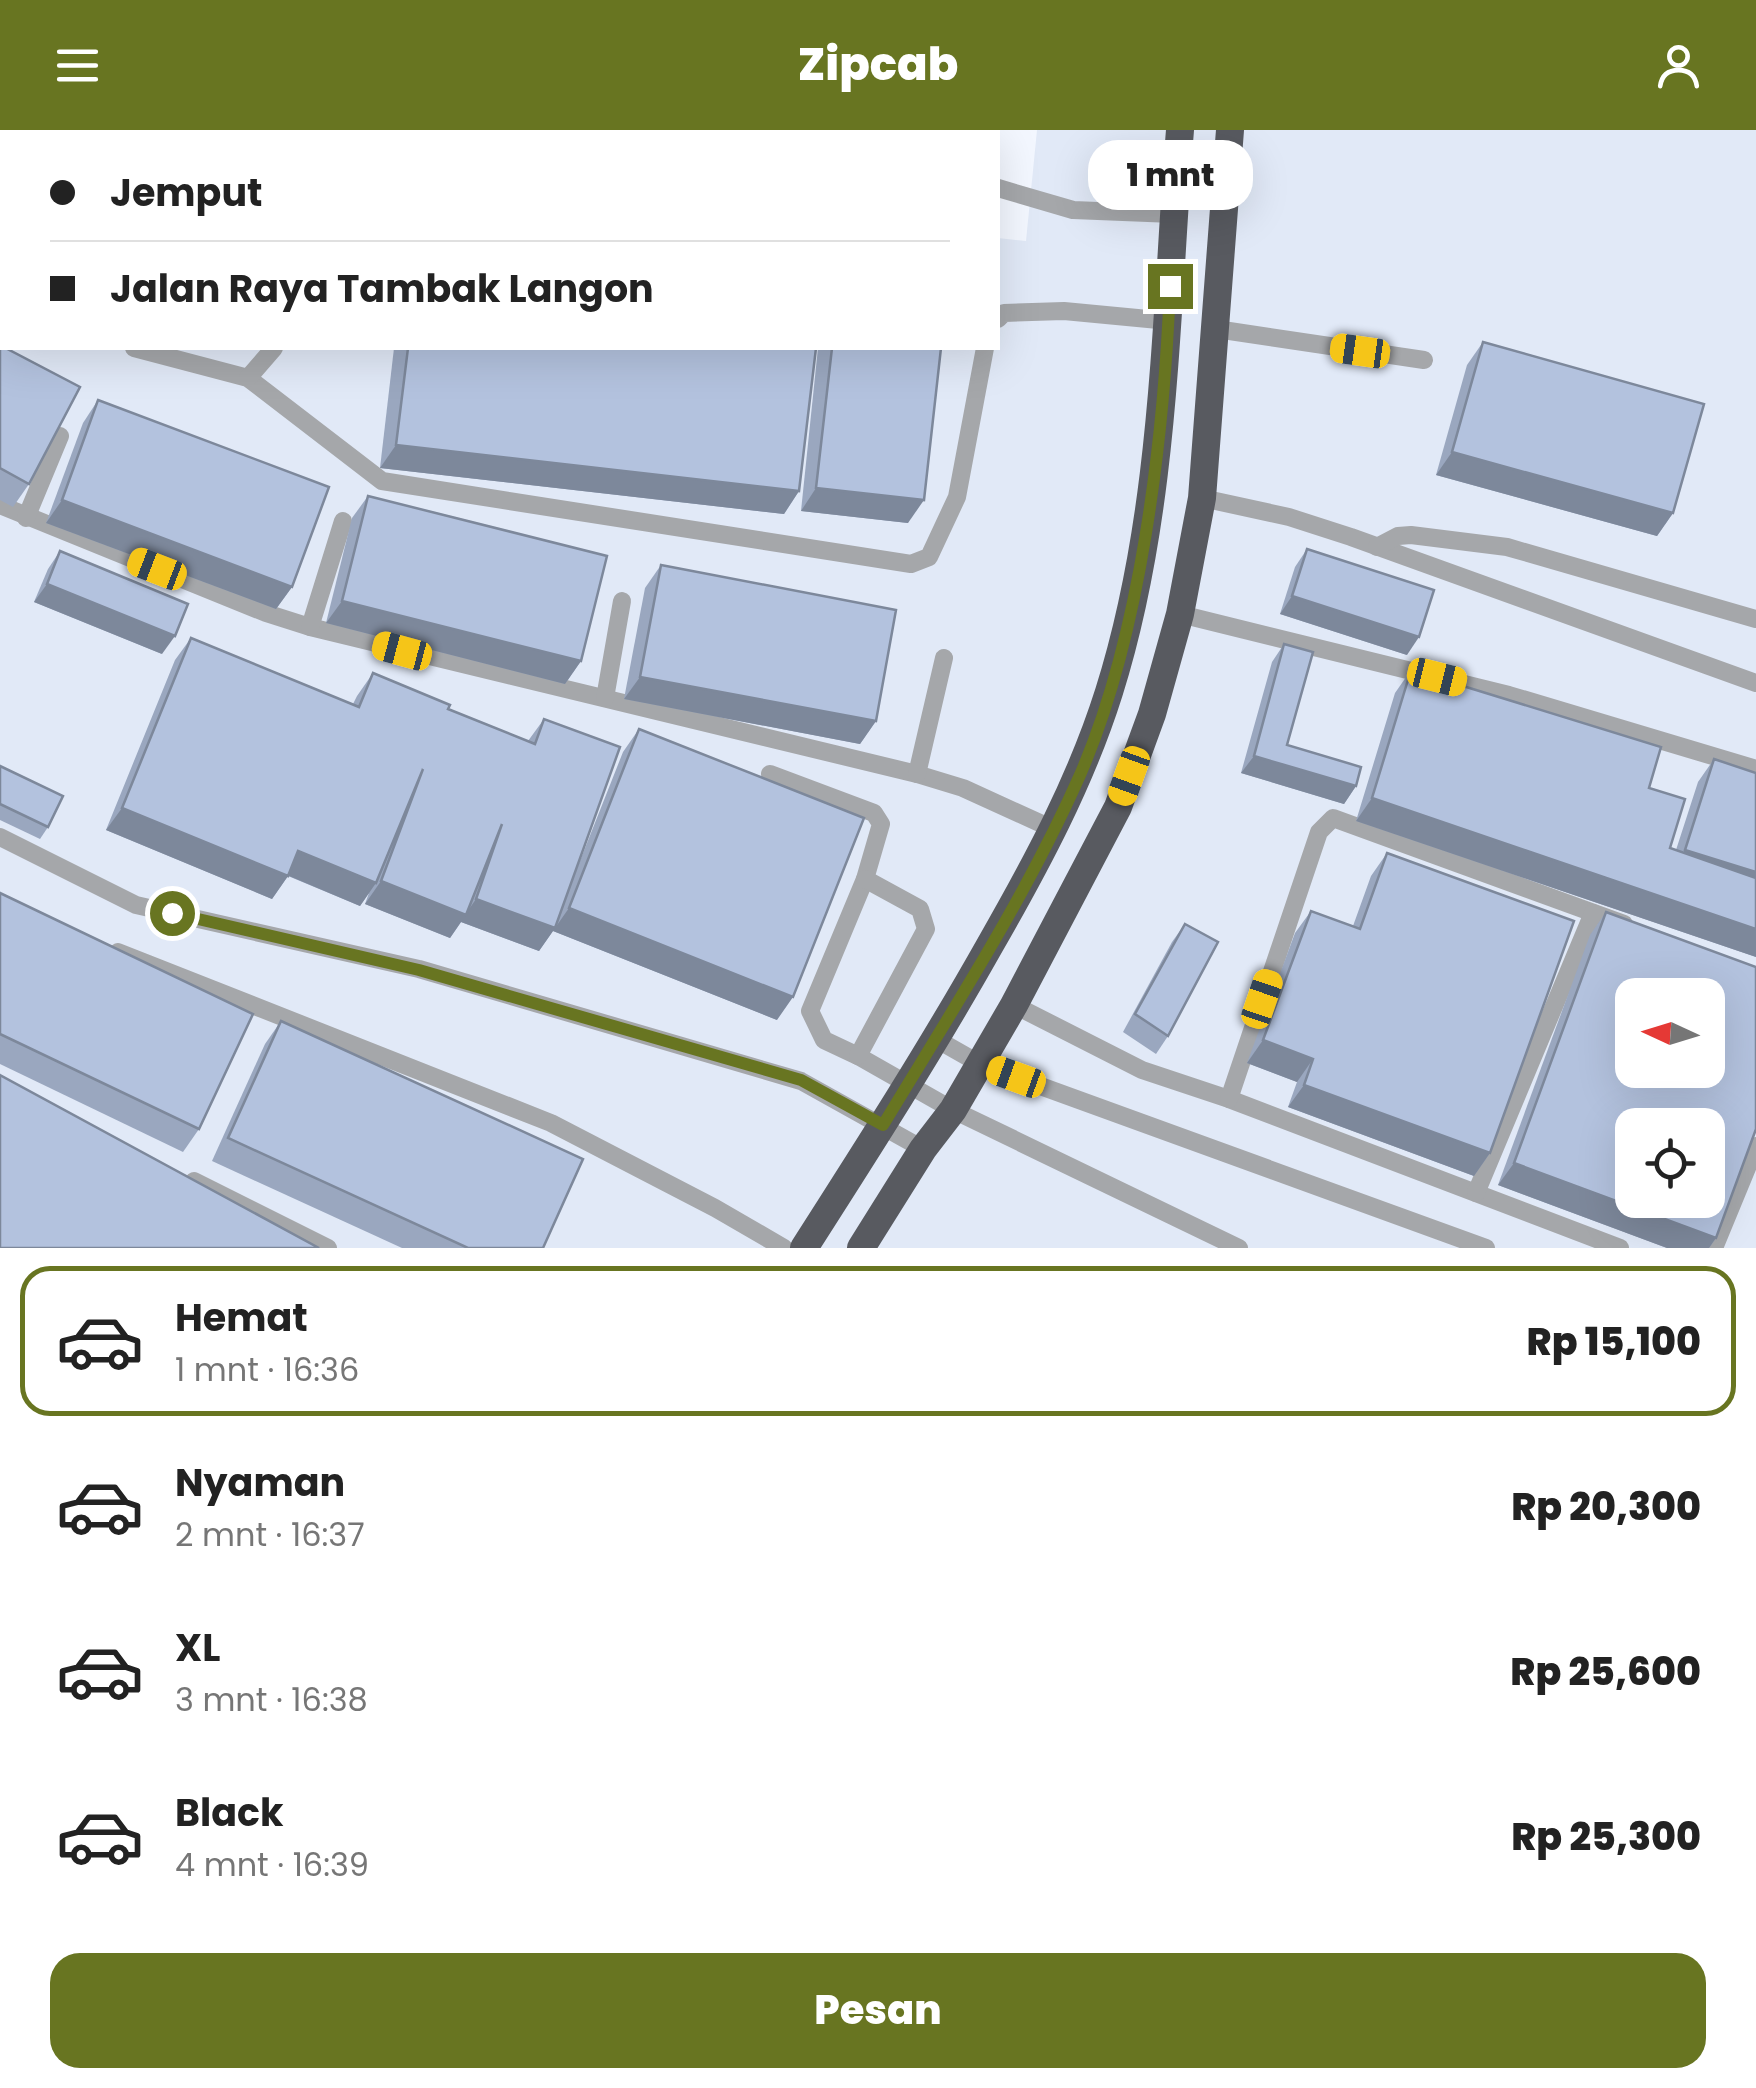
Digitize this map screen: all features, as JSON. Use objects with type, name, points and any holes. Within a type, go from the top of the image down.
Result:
[{"type":"highway","points":[[804,1248],[936,1039],[1054,829],[1080,773],[1110,690],[1134,598],[1158,426],[1169,321],[1180,130]]},
{"type":"highway","points":[[861,1248],[922,1149],[952,1110],[1014,1005],[1118,807],[1152,714],[1180,614],[1202,498],[1230,130]]},
{"type":"lane","points":[[1000,189],[1073,210],[1173,214]]},
{"type":"lane","points":[[1000,317],[1004,313],[1064,310],[1169,321]]},
{"type":"lane","points":[[1216,329],[1424,360]]},
{"type":"lane","points":[[149,350],[179,354],[248,378],[382,480],[910,564],[929,557],[956,497],[985,350]]},
{"type":"lane","points":[[248,378],[272,350]]},
{"type":"lane","points":[[26,518],[60,436]]},
{"type":"lane","points":[[1202,498],[1289,517],[1756,683]]},
{"type":"lane","points":[[0,505],[266,613],[433,659],[916,774],[963,788],[1054,829]]},
{"type":"lane","points":[[310,626],[343,522]]},
{"type":"lane","points":[[1377,547],[1398,536],[1410,535],[1507,547],[1756,619]]},
{"type":"lane","points":[[604,698],[622,602]]},
{"type":"lane","points":[[1180,614],[1509,694],[1756,768]]},
{"type":"lane","points":[[916,774],[944,658]]},
{"type":"lane","points":[[770,774],[874,813],[881,824],[865,879],[810,1011],[824,1040],[952,1110],[1239,1248]]},
{"type":"lane","points":[[1228,1099],[1319,832],[1333,818],[1647,932]]},
{"type":"lane","points":[[0,837],[136,904],[419,970],[801,1080],[922,1149]]},
{"type":"lane","points":[[858,1056],[926,929],[920,910],[865,879]]},
{"type":"lane","points":[[1476,1193],[1593,913]]},
{"type":"lane","points":[[108,948],[551,1124],[784,1248]]},
{"type":"lane","points":[[1014,1005],[1142,1070],[1620,1248]]},
{"type":"lane","points":[[936,1039],[980,1064],[1486,1248]]},
{"type":"lane","points":[[1714,1248],[1756,1146]]},
{"type":"lane","points":[[174,1171],[328,1248]]},
{"type":"shaded area","points":[[1037,130],[1756,130],[1756,1248],[0,1248],[0,350],[1000,350],[1000,238],[1026,241]]},
{"type":"building","points":[[1483,342],[1704,404],[1673,513],[1452,452]]},
{"type":"building","points":[[0,350],[10,350],[80,387],[29,484],[0,468]]},
{"type":"building","points":[[408,350],[816,350],[799,491],[396,445]]},
{"type":"building","points":[[832,350],[941,350],[924,500],[816,488]]},
{"type":"building","points":[[98,400],[329,487],[292,587],[62,500]]},
{"type":"building","points":[[368,496],[607,556],[581,661],[342,601]]},
{"type":"building","points":[[1307,549],[1434,590],[1419,637],[1292,596]]},
{"type":"building","points":[[60,551],[188,604],[175,636],[47,584]]},
{"type":"building","points":[[661,565],[896,610],[876,721],[640,677]]},
{"type":"building","points":[[191,638],[359,707],[373,673],[535,744],[544,719],[620,747],[555,928],[476,899],[502,824],[466,915],[381,881],[423,769],[376,883],[298,851],[288,876],[122,808]]},
{"type":"building","points":[[1284,644],[1313,652],[1287,745],[1361,767],[1356,786],[1254,756]]},
{"type":"building","points":[[1411,670],[1661,747],[1649,788],[1685,799],[1670,848],[1756,878],[1756,929],[1372,798]]},
{"type":"building","points":[[639,729],[864,818],[793,997],[569,908]]},
{"type":"building","points":[[1714,759],[1756,773],[1756,872],[1685,850]]},
{"type":"building","points":[[0,766],[63,796],[48,827],[0,804]]},
{"type":"building","points":[[1387,853],[1574,921],[1490,1153],[1304,1085],[1313,1059],[1263,1040],[1311,911],[1360,929]]},
{"type":"building","points":[[0,893],[253,1014],[199,1129],[0,1034]]},
{"type":"building","points":[[1606,912],[1756,967],[1756,1129],[1725,1213],[1725,1108],[1615,1108],[1615,1200],[1514,1163]]},
{"type":"building","points":[[1185,924],[1218,942],[1168,1036],[1135,1014]]},
{"type":"building","points":[[281,1021],[583,1159],[543,1248],[468,1248],[228,1138]]},
{"type":"building","points":[[0,1075],[319,1248],[0,1248]]},
{"type":"building","points":[[1662,1218],[1723,1218],[1716,1238]]},
{"type":"route","points":[[172,913],[419,970],[801,1080],[883,1125],[1054,829],[1080,773],[1110,690],[1134,598],[1147,513],[1170,286]]}]
